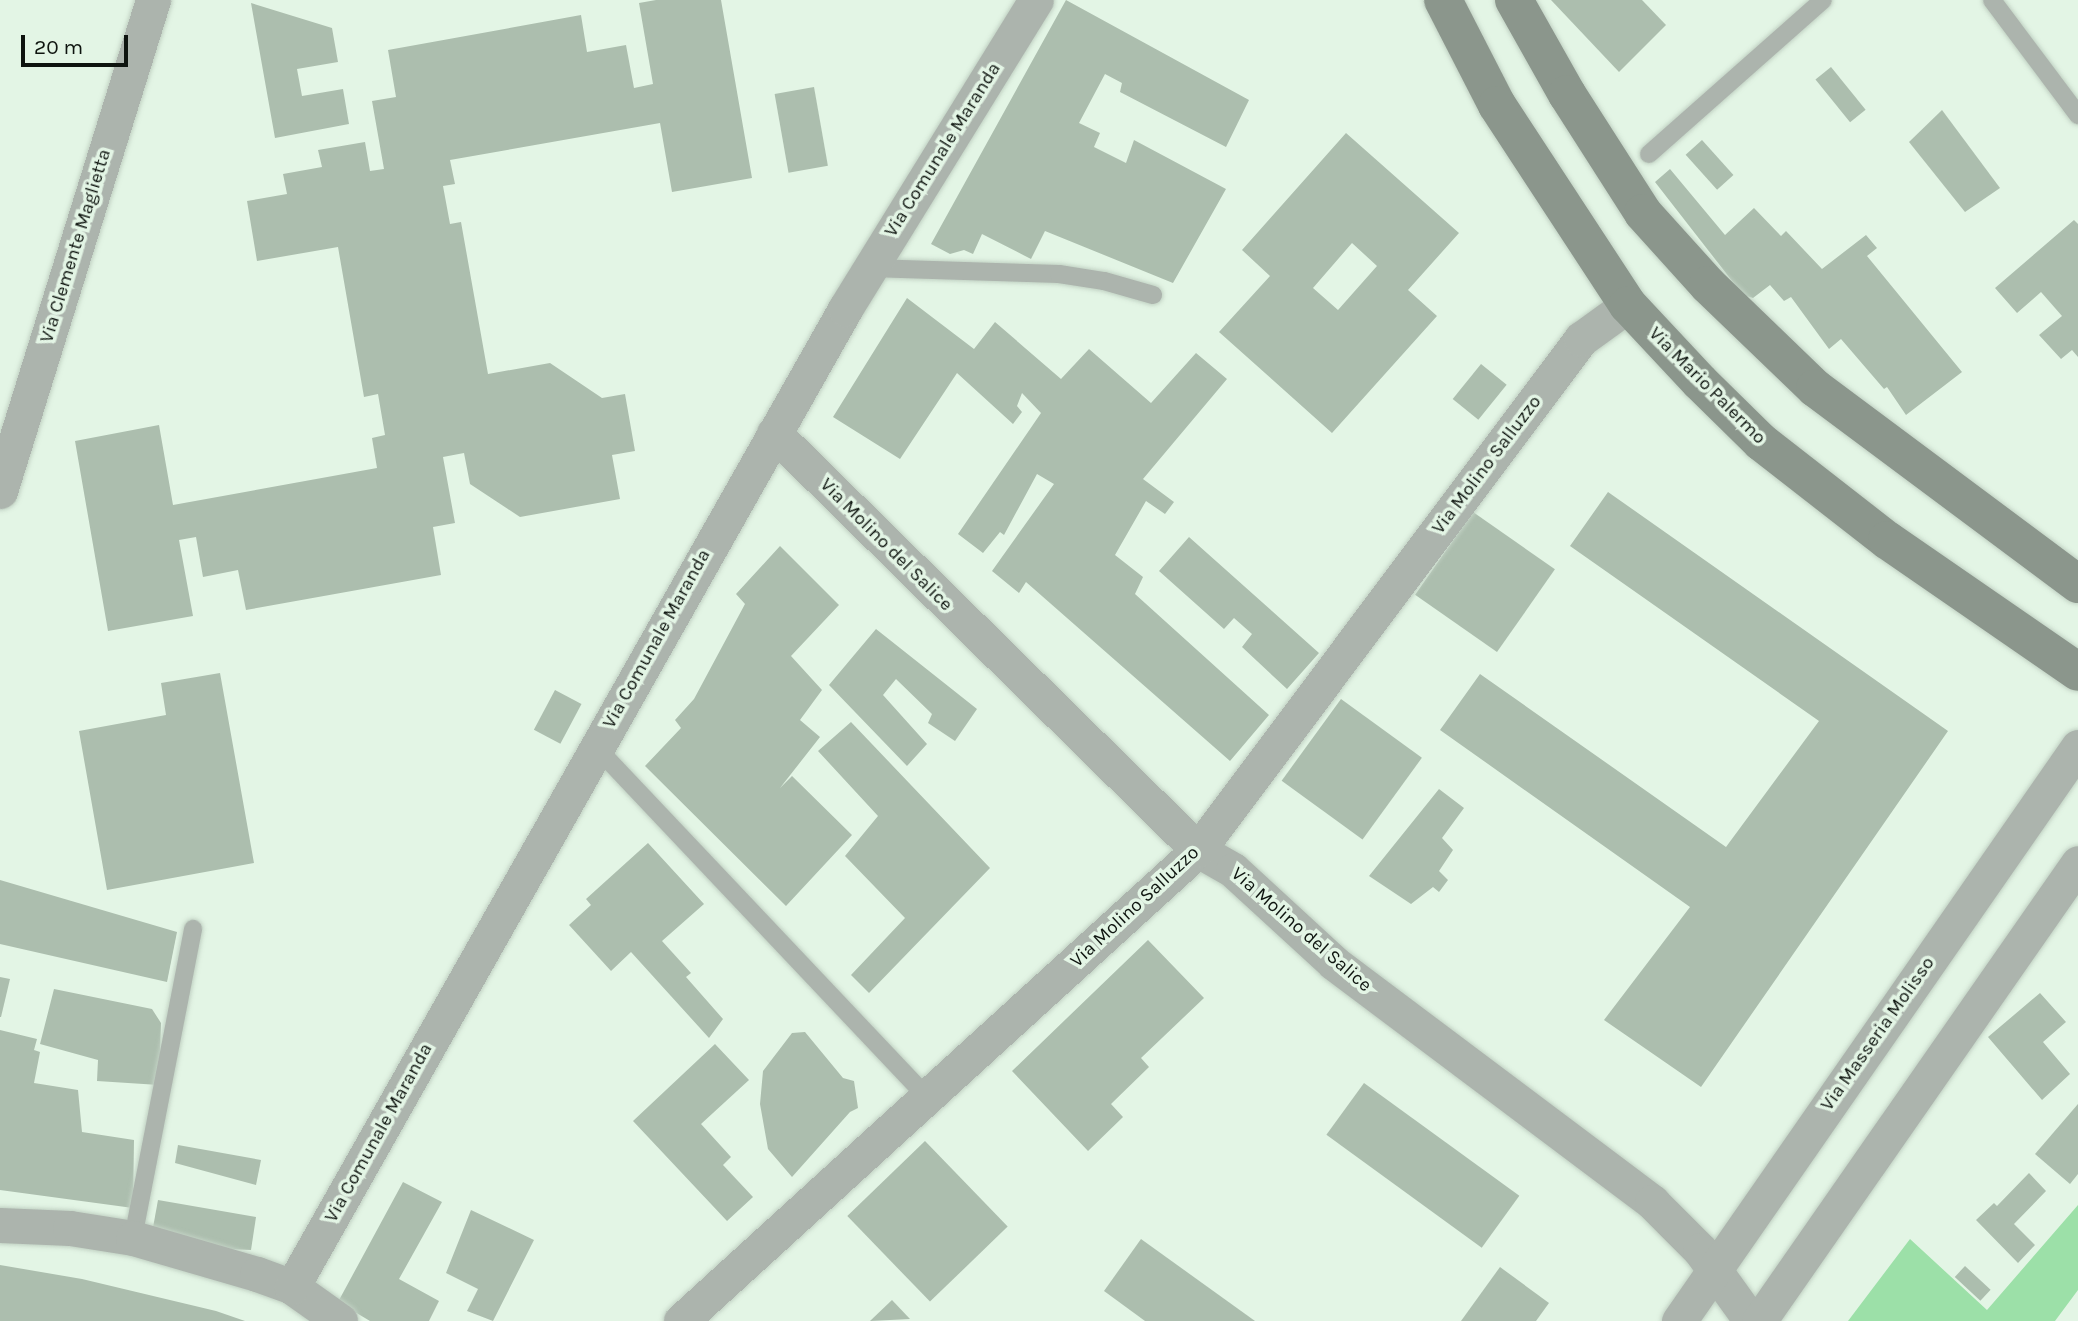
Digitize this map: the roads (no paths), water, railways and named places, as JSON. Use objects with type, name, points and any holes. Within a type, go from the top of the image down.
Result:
[{"type":"street","name":"Via Clemente Maglietta","points":[[0,491],[153,0]]},
{"type":"street","name":"Via Mario Palermo","points":[[1443,0],[1497,105],[1628,305],[1761,442],[1888,540],[2078,672]]},
{"type":"street","points":[[1514,0],[1567,94],[1643,213],[1709,285],[1815,388],[2078,583]]},
{"type":"street","name":"Via Comunale Maranda","points":[[292,1287],[774,433],[1031,1]]},
{"type":"street","name":"Via Molino Salluzzo","points":[[681,1321],[1198,850],[1581,339],[1628,305]]},
{"type":"street","name":"Via Molino del Salice","points":[[774,433],[1198,850],[1233,870],[1334,963],[1652,1202],[1715,1269],[1751,1321]]},
{"type":"street","name":"Via Masseria Molisso","points":[[1679,1321],[2078,747]]},
{"type":"street","points":[[1759,1321],[2078,863]]},
{"type":"street","points":[[0,1225],[71,1228],[133,1238],[257,1274],[292,1287],[340,1321]]},
{"type":"lane","points":[[1649,154],[1823,0]]},
{"type":"lane","points":[[1992,0],[2078,115]]},
{"type":"lane","points":[[870,268],[1059,274],[1104,281],[1153,295]]},
{"type":"lane","points":[[596,747],[927,1097]]},
{"type":"lane","points":[[133,1238],[193,929]]}]
